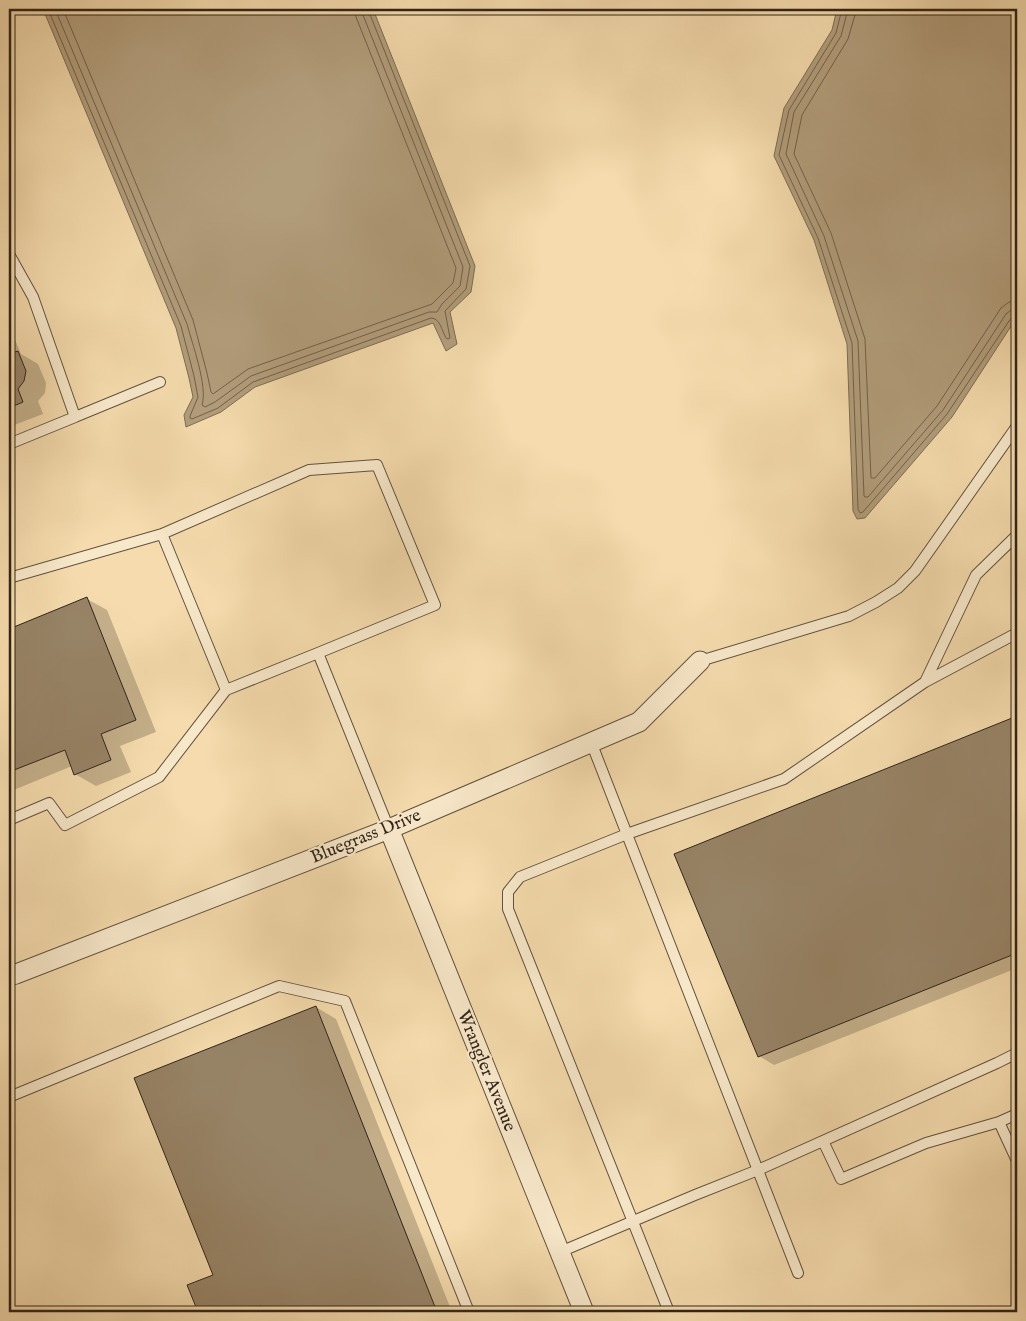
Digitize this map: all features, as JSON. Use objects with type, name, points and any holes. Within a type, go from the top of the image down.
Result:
[{"type":"street","name":"Bluegrass Drive","points":[[9,976],[389,829],[638,722],[700,661]]},
{"type":"street","name":"Wrangler Avenue","points":[[389,829],[584,1312]]},
{"type":"lane","points":[[9,254],[33,297],[75,417]]},
{"type":"lane","points":[[9,444],[160,382]]},
{"type":"lane","points":[[700,661],[849,616],[898,588],[915,571],[1017,426]]},
{"type":"lane","points":[[9,578],[162,534],[309,470],[377,465],[435,605],[226,690],[159,777],[65,825],[50,803],[9,820]]},
{"type":"lane","points":[[162,534],[226,690]]},
{"type":"lane","points":[[925,682],[976,575],[1017,535]]},
{"type":"lane","points":[[669,1312],[508,909],[508,892],[520,877],[627,834],[784,779],[925,682],[1017,633]]},
{"type":"lane","points":[[318,654],[389,829]]},
{"type":"lane","points":[[591,742],[798,1273]]},
{"type":"lane","points":[[9,1097],[279,986],[346,1001],[469,1312]]},
{"type":"lane","points":[[560,1252],[758,1170],[1017,1053]]},
{"type":"lane","points":[[823,1141],[840,1179],[926,1143],[999,1122],[1017,1114]]},
{"type":"lane","points":[[999,1122],[1017,1161]]},
{"type":"water","points":[[43,9],[373,9],[475,266],[471,292],[450,312],[457,344],[446,351],[433,323],[255,387],[221,412],[186,427],[184,415],[193,397],[176,328]]},
{"type":"water","points":[[837,9],[1017,9],[1017,317],[952,417],[865,518],[857,519],[853,511],[847,344],[814,240],[774,156],[784,108],[832,30]]},
{"type":"building","points":[[18,351],[26,371],[24,381],[18,389],[23,402],[9,408],[9,354]]},
{"type":"building","points":[[87,597],[136,720],[101,734],[111,760],[74,775],[65,750],[9,772],[9,629]]},
{"type":"building","points":[[1017,716],[1017,953],[758,1057],[674,854]]},
{"type":"building","points":[[316,1006],[437,1312],[263,1312],[261,1306],[245,1312],[198,1312],[187,1285],[213,1275],[134,1078]]}]
